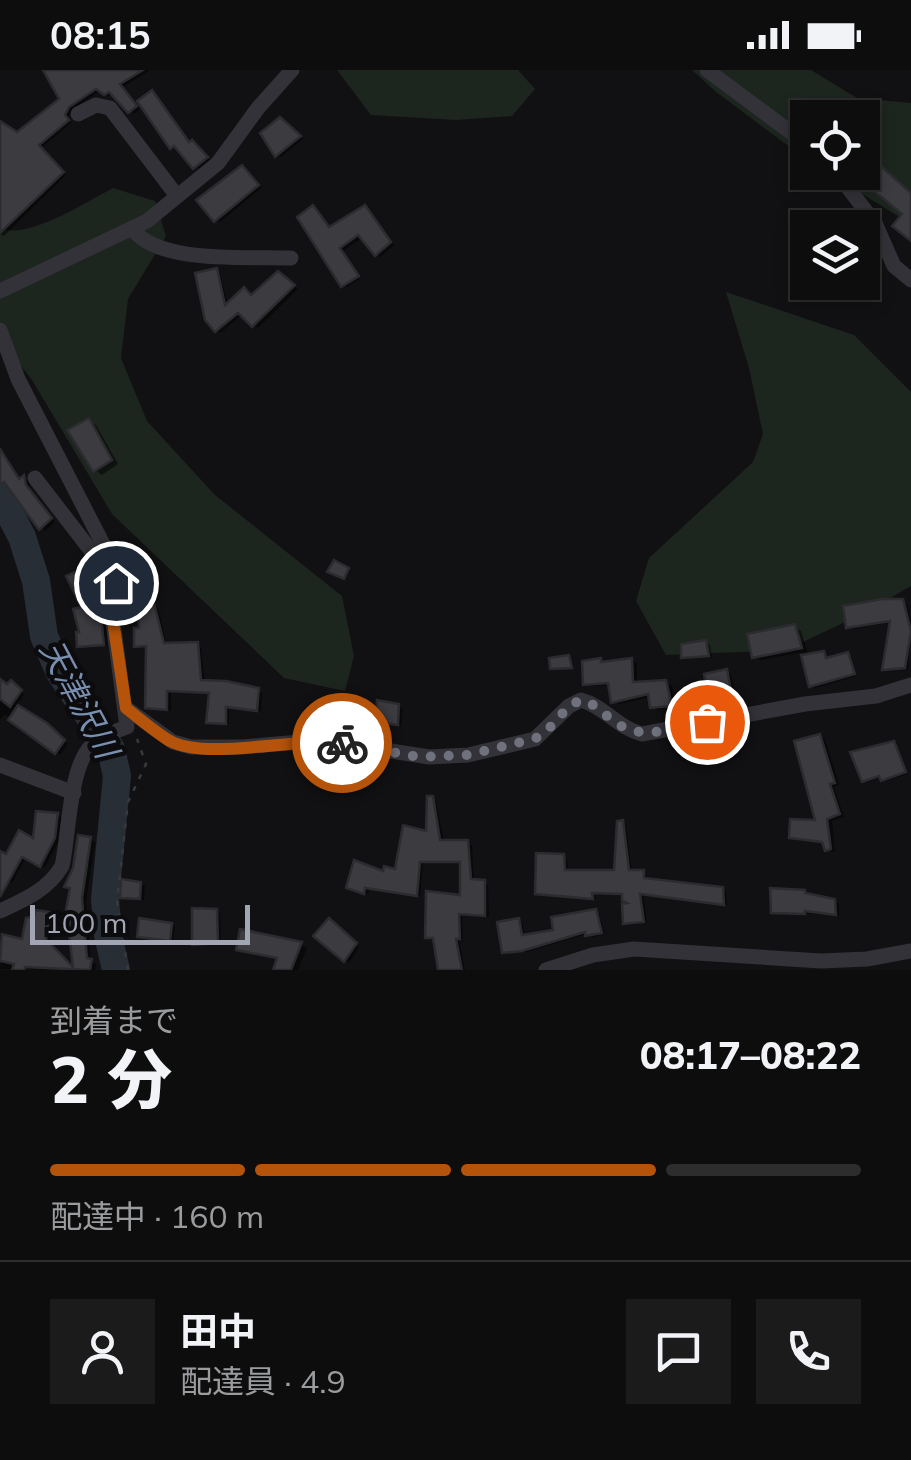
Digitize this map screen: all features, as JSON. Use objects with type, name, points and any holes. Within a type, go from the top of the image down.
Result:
[{"type":"street","points":[[0,291],[147,221],[218,163],[292,70]]},
{"type":"street","points":[[706,70],[790,132]]},
{"type":"street","points":[[78,114],[96,104],[110,108],[177,196]]},
{"type":"street","points":[[850,190],[875,223],[894,266],[911,280]]},
{"type":"street","points":[[132,228],[140,240],[166,252],[292,258]]},
{"type":"street","points":[[0,330],[18,379],[105,548],[116,583],[112,614],[126,708],[126,727],[95,743],[86,753],[74,793],[65,852],[56,876],[46,886],[0,911]]},
{"type":"street","points":[[35,478],[116,583]]},
{"type":"street","points":[[126,708],[173,742],[192,746],[244,747],[322,740],[430,758],[468,755],[534,739],[545,733],[569,706],[581,700],[594,704],[622,727],[642,734],[805,704],[876,696],[911,685]]},
{"type":"street","points":[[0,765],[74,793]]},
{"type":"street","points":[[546,970],[594,955],[634,949],[822,961],[867,959],[911,951]]},
{"type":"path","points":[[126,708],[146,764],[128,802],[117,901],[128,970]]},
{"type":"shaded area","points":[[337,70],[518,70],[535,89],[512,116],[456,120],[371,115]]},
{"type":"shaded area","points":[[692,70],[811,70],[857,98],[879,100],[790,100],[790,147]]},
{"type":"shaded area","points":[[880,100],[911,103],[911,224],[856,190],[880,190]]},
{"type":"shaded area","points":[[113,188],[155,201],[166,236],[128,299],[121,358],[147,421],[215,495],[342,596],[354,656],[345,691],[284,678],[112,514],[32,380],[0,339],[0,229],[42,224]]},
{"type":"shaded area","points":[[726,292],[854,335],[911,392],[911,586],[786,650],[666,655],[636,601],[649,558],[753,462],[763,434],[749,368]]},
{"type":"building","points":[[43,70],[143,70],[120,84],[137,106],[128,113],[109,92],[104,95],[96,89],[69,107],[65,115],[69,120],[39,145],[64,172],[0,233],[0,121],[17,132],[59,99]]},
{"type":"building","points":[[152,90],[189,142],[192,140],[208,157],[193,169],[174,146],[170,149],[137,101]]},
{"type":"building","points":[[280,117],[301,136],[275,157],[260,133]]},
{"type":"building","points":[[242,165],[259,185],[214,222],[196,200]]},
{"type":"building","points":[[880,165],[911,193],[911,241],[892,226],[902,214],[874,191],[880,190]]},
{"type":"building","points":[[313,205],[329,227],[365,205],[391,242],[375,256],[358,235],[340,248],[359,276],[341,287],[297,217]]},
{"type":"building","points":[[217,268],[225,305],[244,287],[251,295],[278,271],[295,285],[252,327],[238,313],[215,332],[205,320],[195,273]]},
{"type":"building","points":[[89,418],[112,460],[93,472],[67,430]]},
{"type":"building","points":[[0,449],[19,479],[24,475],[26,485],[52,518],[39,530],[4,482],[0,485]]},
{"type":"building","points":[[334,560],[349,568],[344,579],[327,572]]},
{"type":"building","points":[[87,566],[99,586],[91,591],[104,645],[77,647],[79,632],[73,609],[81,607],[66,576]]},
{"type":"building","points":[[903,599],[911,631],[905,668],[882,670],[890,621],[846,628],[843,606]]},
{"type":"building","points":[[154,603],[164,643],[198,642],[201,680],[259,688],[257,711],[226,707],[226,724],[206,723],[209,693],[167,691],[167,710],[145,708],[146,646],[134,647],[134,628],[139,628],[138,605]]},
{"type":"building","points":[[795,624],[802,648],[752,658],[747,634]]},
{"type":"building","points":[[706,640],[709,656],[681,658],[681,644]]},
{"type":"building","points":[[824,651],[826,658],[848,652],[855,674],[809,687],[801,655]]},
{"type":"building","points":[[569,655],[572,668],[550,669],[549,658]]},
{"type":"building","points":[[601,658],[601,662],[632,658],[633,682],[666,680],[672,706],[650,708],[648,694],[611,703],[608,683],[583,685],[582,661]]},
{"type":"building","points":[[727,669],[732,697],[708,701],[704,674]]},
{"type":"building","points":[[0,679],[7,684],[11,680],[22,690],[10,707],[0,699]]},
{"type":"building","points":[[377,700],[399,704],[398,725],[375,722]]},
{"type":"building","points":[[18,705],[65,740],[55,754],[8,720]]},
{"type":"building","points":[[820,734],[840,814],[827,819],[831,849],[825,851],[822,842],[789,838],[790,819],[815,820],[794,741]]},
{"type":"building","points":[[894,741],[906,772],[881,781],[879,776],[862,782],[850,752]]},
{"type":"building","points":[[427,796],[433,796],[440,840],[468,840],[471,879],[485,880],[485,916],[459,914],[460,939],[456,939],[462,970],[438,970],[433,938],[425,938],[426,891],[460,895],[460,862],[420,862],[417,896],[365,888],[364,894],[346,888],[354,860],[383,871],[384,866],[395,869],[403,825],[426,831]]},
{"type":"building","points":[[36,811],[58,813],[55,838],[40,867],[22,857],[0,897],[0,851],[6,854],[19,830],[33,838]]},
{"type":"building","points":[[623,820],[629,870],[644,870],[644,878],[723,887],[724,905],[640,894],[644,922],[623,924],[622,904],[627,903],[622,901],[622,894],[592,893],[593,899],[535,894],[536,853],[564,854],[565,870],[614,870],[617,821]]},
{"type":"building","points":[[78,835],[91,837],[82,898],[87,958],[92,959],[90,970],[12,970],[14,964],[0,961],[2,934],[22,939],[26,918],[34,917],[35,910],[50,912],[46,939],[73,967],[66,909],[70,888],[64,887],[73,868]]},
{"type":"building","points":[[121,879],[141,882],[140,899],[120,898]]},
{"type":"building","points":[[770,888],[805,890],[835,899],[836,915],[805,911],[771,913]]},
{"type":"building","points":[[192,908],[217,909],[218,943],[192,945]]},
{"type":"building","points":[[596,909],[602,933],[585,936],[585,932],[502,953],[497,922],[519,918],[522,935],[553,930],[551,917]]},
{"type":"building","points":[[139,918],[172,923],[170,941],[137,937]]},
{"type":"building","points":[[329,918],[357,943],[344,962],[313,936]]},
{"type":"building","points":[[240,929],[302,942],[291,970],[273,970],[277,958],[236,950]]},
{"type":"waterway","name":"天津沢川","points":[[0,495],[22,537],[36,581],[44,636],[59,671],[111,749],[117,776],[105,899],[116,970]]},
{"type":"way so far","points":[[342,743],[419,757],[468,755],[534,739],[545,733],[569,706],[581,700],[594,704],[622,727],[642,734],[707,722]]},
{"type":"route","points":[[116,583],[112,614],[126,708],[173,742],[206,748],[302,740],[342,743]]}]
